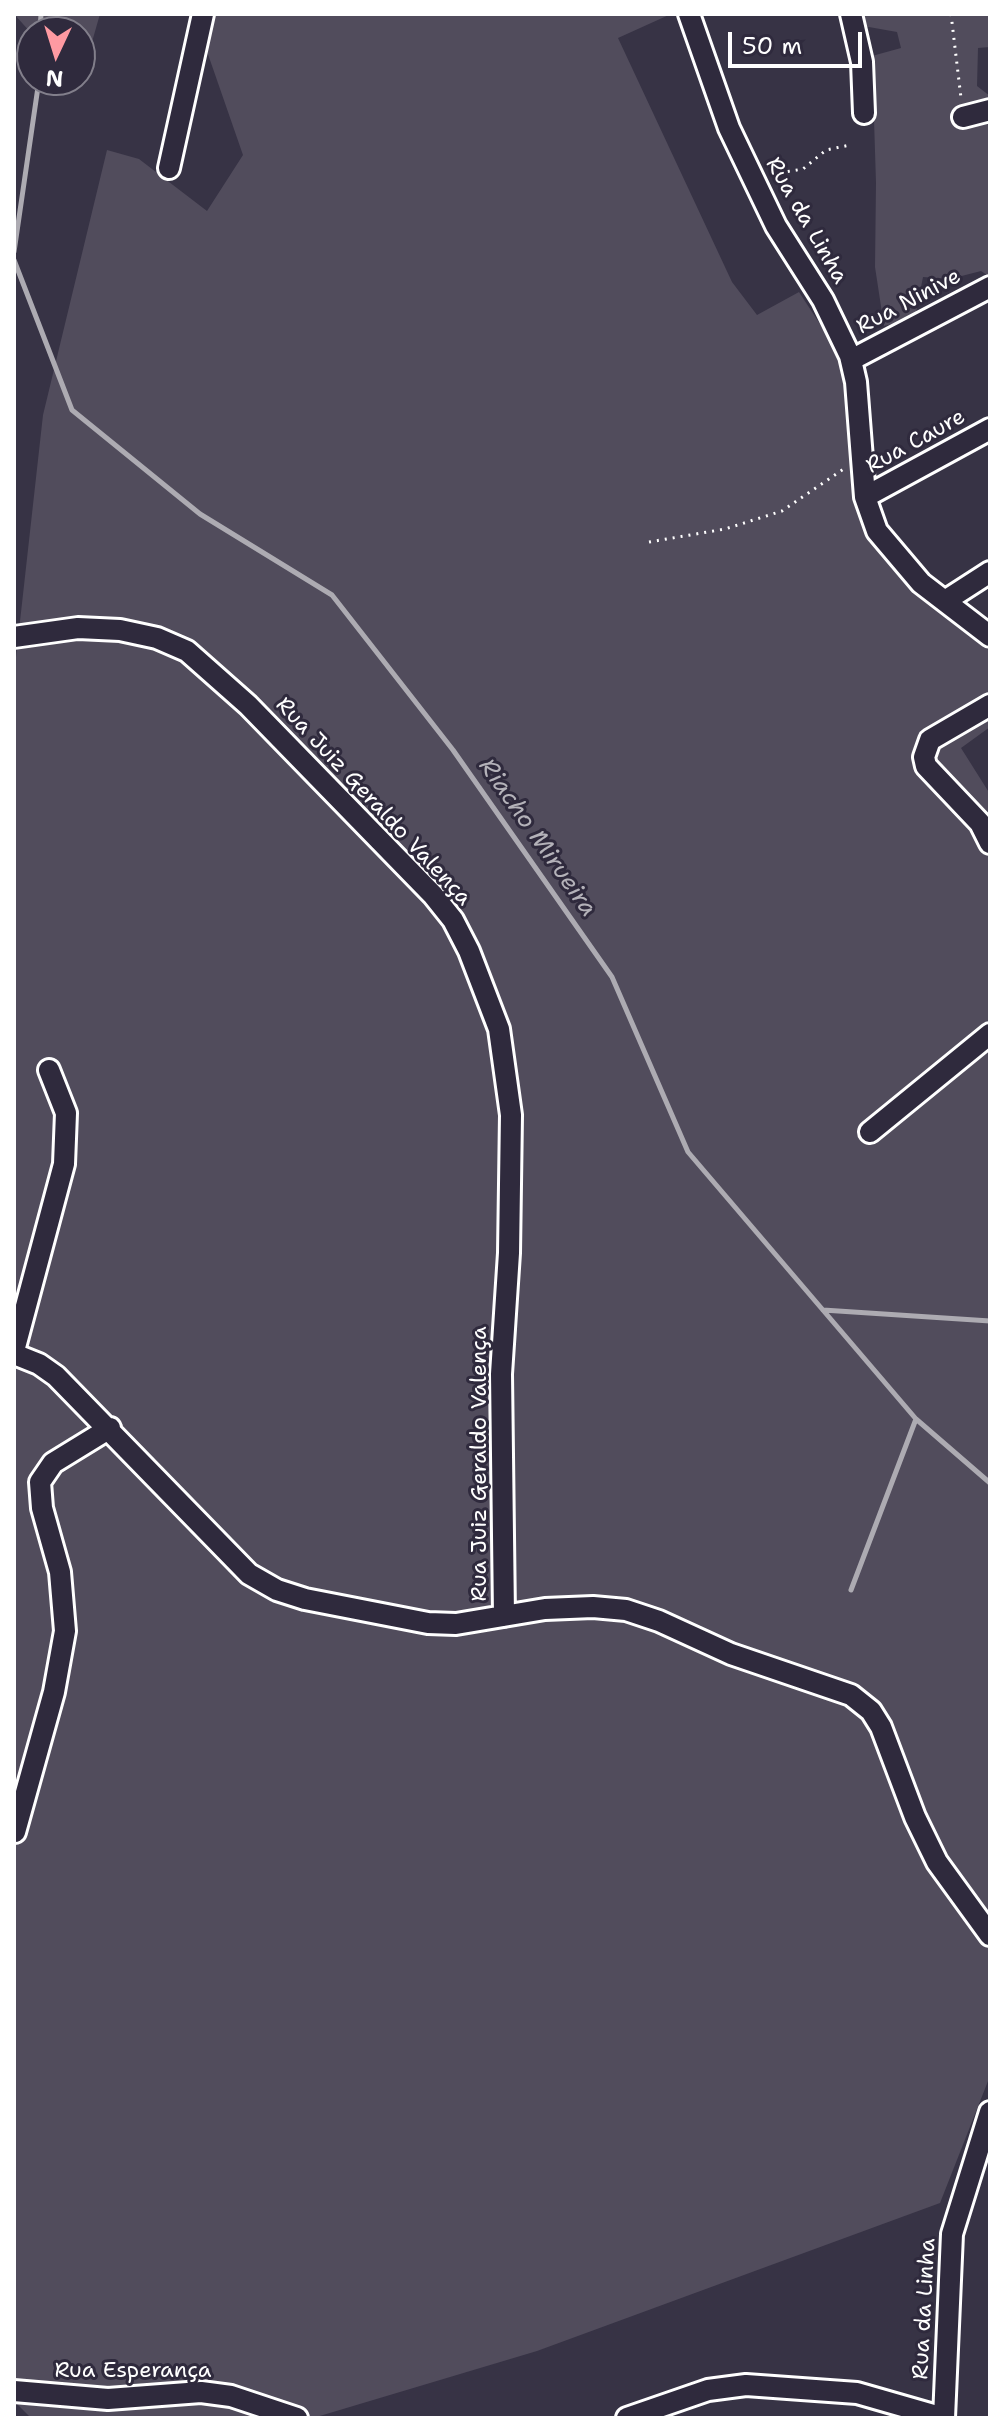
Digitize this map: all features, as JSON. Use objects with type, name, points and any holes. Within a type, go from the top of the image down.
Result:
[{"type":"street","points":[[169,168],[203,14]]},
{"type":"street","name":"Rua da Linha","points":[[689,14],[719,102],[752,178],[787,245],[823,300],[851,360],[865,497],[877,531],[921,583],[990,636]]},
{"type":"street","points":[[851,14],[862,62],[864,113]]},
{"type":"street","points":[[963,117],[990,110]]},
{"type":"street","name":"Rua Ninive","points":[[851,360],[990,287]]},
{"type":"street","name":"Rua Caure","points":[[865,497],[990,429]]},
{"type":"street","points":[[945,601],[990,572]]},
{"type":"street","name":"Rua Juiz Geraldo Valença","points":[[14,637],[78,628],[120,630],[157,638],[187,651],[248,705],[433,895],[453,920],[469,951],[499,1029],[511,1115],[509,1253],[501,1374],[504,1616]]},
{"type":"street","points":[[990,705],[930,740],[924,757],[926,766],[980,823],[990,843]]},
{"type":"street","points":[[870,1132],[990,1034]]},
{"type":"street","points":[[49,1070],[66,1113],[64,1164],[14,1353],[39,1364],[74,1391],[249,1574],[277,1590],[428,1623],[456,1624],[593,1607],[626,1610],[659,1621],[731,1654],[851,1695],[871,1711],[881,1727],[915,1817],[937,1862],[990,1935]]},
{"type":"street","points":[[15,1832],[54,1692],[65,1631],[60,1572],[42,1508],[40,1482],[53,1463],[110,1428]]},
{"type":"street","name":"Rua da Linha","points":[[944,2418],[952,2234],[990,2112]]},
{"type":"street","points":[[627,2418],[708,2390],[746,2385],[857,2393],[944,2418]]},
{"type":"street","name":"Rua Esperança","points":[[14,2391],[108,2399],[201,2392],[231,2396],[297,2418]]},
{"type":"path","points":[[951,14],[963,117]]},
{"type":"path","points":[[752,178],[803,169],[826,150],[850,145]]},
{"type":"path","points":[[649,542],[725,529],[782,511],[861,456]]},
{"type":"shaded area","points":[[14,14],[100,14],[96,28],[96,16]]},
{"type":"shaded area","points":[[194,14],[671,14],[618,38],[732,282],[757,315],[799,292],[831,341],[850,385],[870,531],[907,586],[990,651],[990,727],[961,748],[990,794],[990,2076],[940,2203],[537,2351],[313,2418],[31,2418],[14,2401],[14,675],[43,415],[107,150],[139,159],[207,211],[243,155]]},
{"type":"shaded area","points":[[852,14],[990,14],[990,47],[978,48],[977,86],[990,96],[990,112],[986,116],[990,122],[990,277],[981,271],[950,279],[923,277],[915,318],[884,326],[875,267],[872,56],[901,48],[897,32],[852,24]]},
{"type":"waterway","name":"Riacho Mirueira","points":[[14,252],[37,96]]},
{"type":"waterway","name":"Riacho Mirueira","points":[[14,260],[72,410],[200,514],[332,595],[453,750],[612,977],[688,1152],[916,1419],[990,1483]]},
{"type":"waterway","points":[[823,1310],[990,1321]]},
{"type":"waterway","points":[[851,1590],[916,1419]]}]
